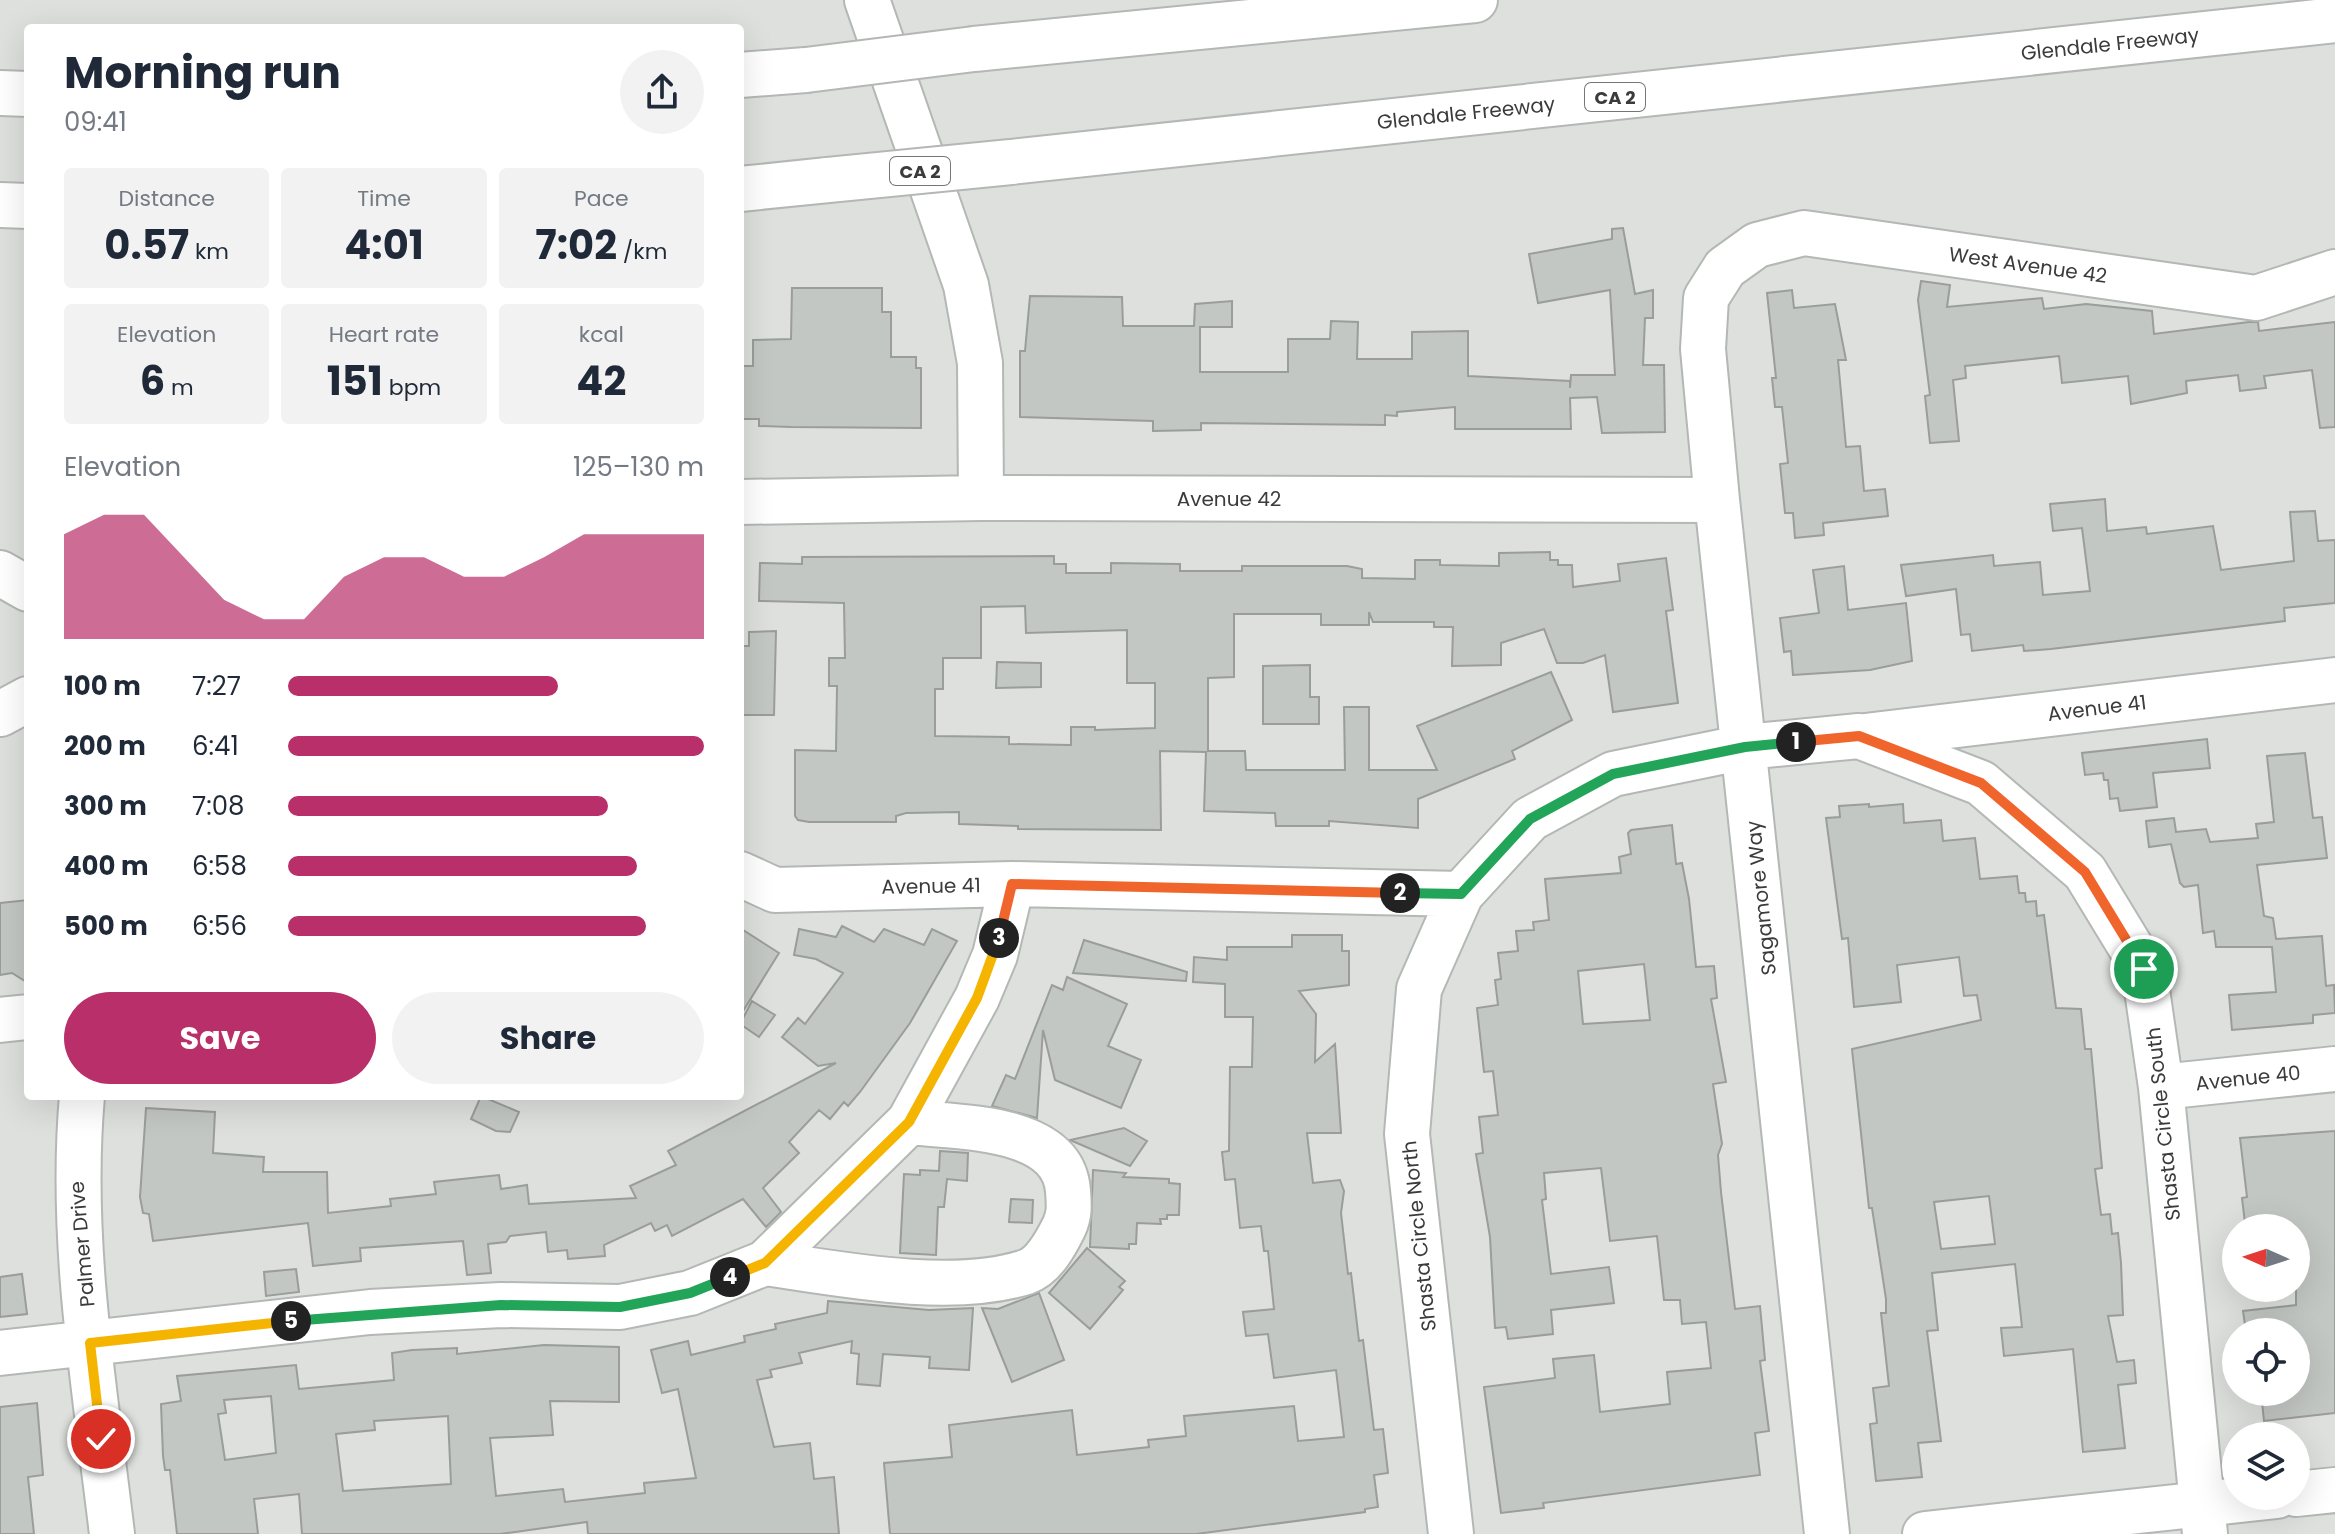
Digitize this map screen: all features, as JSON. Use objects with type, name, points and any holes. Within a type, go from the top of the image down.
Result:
[{"type":"main road","points":[[867,0],[966,285],[980,363],[981,498]]},
{"type":"main road","points":[[744,75],[1475,0]]},
{"type":"main road","name":"Glendale Freeway","points":[[744,189],[2335,20]]},
{"type":"main road","points":[[2218,32],[2335,44]]},
{"type":"main road","points":[[0,93],[24,94]]},
{"type":"main road","points":[[0,205],[24,206]]},
{"type":"main road","name":"West Avenue 42","points":[[1725,268],[1757,245],[1804,233],[2256,298],[2335,272]]},
{"type":"main road","name":"Sagamore Way","points":[[1725,268],[1706,298],[1703,349],[1827,1534]]},
{"type":"main road","name":"Avenue 42","points":[[744,502],[981,498],[1717,500]]},
{"type":"main road","points":[[0,573],[24,587]]},
{"type":"main road","name":"Avenue 41","points":[[1859,736],[2335,680]]},
{"type":"main road","points":[[0,714],[24,701]]},
{"type":"main road","name":"Shasta Circle South","points":[[1745,747],[1859,736],[1981,783],[2085,872],[2144,969],[2161,1087],[2204,1519]]},
{"type":"main road","name":"Shasta Circle North","points":[[1451,1534],[1407,1134],[1419,989],[1461,894],[1530,819],[1613,774],[1745,747]]},
{"type":"main road","name":"Avenue 41","points":[[744,876],[775,890],[1012,884],[1461,894]]},
{"type":"main road","points":[[0,1353],[370,1312],[501,1305],[620,1307],[690,1293],[765,1263],[909,1122],[977,998],[995,955],[1012,884]]},
{"type":"main road","points":[[0,1020],[24,1017]]},
{"type":"main road","name":"Avenue 40","points":[[2161,1087],[2335,1069]]},
{"type":"main road","name":"Palmer Drive","points":[[82,1100],[76,1166],[90,1343],[112,1534]]},
{"type":"main road","points":[[765,1263],[888,1281],[978,1280],[1028,1272],[1054,1247],[1069,1216],[1067,1180],[1046,1150],[1015,1135],[909,1122]]},
{"type":"main road","points":[[2310,1493],[2335,1490]]},
{"type":"main road","points":[[1925,1534],[2204,1519],[2233,1510]]},
{"type":"building","points":[[1623,228],[1635,294],[1653,290],[1653,318],[1645,318],[1643,365],[1664,365],[1665,432],[1602,433],[1597,397],[1570,398],[1571,429],[1455,429],[1455,407],[1385,415],[1385,425],[1201,423],[1201,430],[1153,431],[1153,421],[1020,417],[1020,351],[1025,351],[1030,296],[1122,297],[1123,326],[1194,326],[1195,304],[1232,301],[1232,327],[1200,327],[1200,372],[1288,372],[1288,339],[1330,339],[1331,321],[1358,322],[1357,359],[1412,359],[1412,332],[1468,331],[1468,376],[1570,381],[1570,388],[1571,375],[1615,375],[1610,290],[1538,303],[1529,254],[1612,239],[1612,229]]},
{"type":"building","points":[[1921,281],[1950,285],[1947,307],[2042,298],[2044,309],[2086,304],[2152,311],[2154,334],[2249,322],[2258,322],[2259,331],[2335,322],[2335,427],[2320,428],[2312,370],[2264,376],[2266,388],[2240,391],[2238,375],[2186,381],[2187,393],[2131,404],[2128,376],[2062,383],[2059,356],[1965,366],[1966,378],[1953,380],[1959,441],[1930,443],[1925,396],[1930,395],[1918,300]]},
{"type":"building","points":[[792,288],[882,288],[882,312],[891,312],[891,357],[916,357],[916,368],[921,368],[921,428],[759,426],[759,419],[744,419],[744,366],[753,366],[753,340],[791,339]]},
{"type":"building","points":[[1792,290],[1794,308],[1835,304],[1846,360],[1838,360],[1846,447],[1860,446],[1864,491],[1885,489],[1888,516],[1823,523],[1824,535],[1795,538],[1793,513],[1785,513],[1780,464],[1788,463],[1782,407],[1775,407],[1772,378],[1776,378],[1767,293]]},
{"type":"building","points":[[2105,499],[2107,531],[2146,527],[2147,534],[2213,526],[2221,570],[2294,561],[2290,512],[2315,511],[2318,541],[2335,540],[2335,603],[2284,608],[2285,621],[2051,649],[2024,651],[2023,645],[1972,651],[1970,634],[1961,635],[1956,589],[1906,596],[1901,565],[1993,555],[1994,566],[2040,562],[2043,595],[2090,591],[2082,528],[2053,531],[2050,504]]},
{"type":"building","points":[[1550,552],[1550,560],[1558,560],[1558,565],[1572,565],[1573,587],[1620,581],[1618,564],[1666,558],[1673,610],[1666,611],[1678,703],[1613,712],[1605,655],[1583,663],[1557,663],[1544,629],[1501,643],[1501,665],[1452,666],[1453,627],[1434,627],[1434,622],[1373,622],[1369,612],[1369,625],[1321,625],[1321,614],[1234,614],[1234,677],[1208,678],[1208,751],[1245,751],[1246,770],[1345,770],[1344,707],[1369,707],[1369,770],[1437,770],[1417,726],[1551,672],[1572,720],[1512,751],[1515,759],[1418,799],[1418,828],[1329,821],[1329,826],[1276,826],[1275,813],[1204,811],[1206,752],[1160,751],[1161,830],[1018,829],[1018,826],[959,824],[959,812],[906,813],[896,816],[896,822],[809,822],[798,820],[795,816],[795,750],[836,751],[837,686],[829,686],[829,658],[845,658],[844,603],[759,601],[760,563],[802,564],[802,557],[1054,556],[1054,564],[1066,564],[1066,573],[1111,573],[1111,563],[1180,564],[1180,571],[1242,571],[1242,566],[1347,566],[1362,569],[1362,578],[1415,579],[1415,560],[1440,560],[1440,565],[1499,566],[1499,553]],"holes":[[[1025,606],[1026,633],[1127,630],[1127,683],[1155,683],[1155,728],[1095,730],[1095,727],[1071,727],[1071,745],[1009,744],[1009,737],[935,736],[935,689],[943,689],[943,658],[981,658],[981,607]]]},
{"type":"building","points":[[1844,566],[1848,610],[1906,603],[1912,661],[1870,670],[1793,675],[1791,651],[1784,652],[1780,618],[1819,613],[1813,570]]},
{"type":"building","points":[[776,631],[774,715],[744,715],[744,646],[749,646],[749,632]]},
{"type":"building","points":[[997,662],[1041,663],[1041,687],[996,688]]},
{"type":"building","points":[[1310,665],[1310,697],[1319,697],[1319,724],[1263,724],[1263,666]]},
{"type":"building","points":[[2207,739],[2210,768],[2153,773],[2157,807],[2120,811],[2118,798],[2110,799],[2108,780],[2104,780],[2103,773],[2085,775],[2082,753]]},
{"type":"building","points":[[2305,753],[2313,818],[2322,817],[2327,858],[2257,865],[2264,916],[2273,918],[2276,939],[2322,936],[2326,986],[2334,985],[2335,1013],[2313,1015],[2313,1023],[2232,1030],[2229,995],[2276,992],[2272,947],[2216,947],[2214,931],[2203,933],[2198,885],[2184,887],[2180,883],[2171,844],[2149,847],[2146,821],[2174,818],[2176,832],[2206,829],[2210,842],[2258,838],[2256,824],[2274,822],[2267,756]]},
{"type":"building","points":[[1903,804],[1904,823],[1941,820],[1943,841],[1975,838],[1980,879],[2017,876],[2019,893],[2025,893],[2026,902],[2036,901],[2037,916],[2044,915],[2056,1008],[2081,1009],[2085,1049],[2091,1049],[2102,1168],[2095,1169],[2101,1215],[2110,1214],[2112,1234],[2118,1233],[2121,1263],[2123,1315],[2108,1316],[2117,1362],[2134,1360],[2136,1383],[2118,1385],[2125,1448],[2083,1452],[2073,1349],[2004,1356],[2001,1328],[2022,1327],[2015,1264],[1932,1273],[1938,1330],[1927,1331],[1941,1441],[1918,1443],[1922,1477],[1876,1481],[1870,1424],[1877,1423],[1873,1388],[1889,1386],[1881,1313],[1886,1313],[1886,1299],[1872,1208],[1869,1208],[1852,1049],[1981,1020],[1977,995],[1964,996],[1959,957],[1897,965],[1901,1002],[1854,1007],[1848,938],[1842,939],[1826,818],[1840,817],[1839,806]],"holes":[[[1989,1196],[1995,1244],[1941,1249],[1934,1202]]]},
{"type":"building","points":[[1672,825],[1676,864],[1682,863],[1689,899],[1696,967],[1714,966],[1717,998],[1711,999],[1726,1082],[1713,1084],[1722,1144],[1718,1155],[1721,1192],[1735,1309],[1760,1306],[1765,1360],[1760,1361],[1769,1431],[1755,1433],[1760,1475],[1543,1503],[1544,1508],[1501,1513],[1484,1387],[1555,1378],[1553,1359],[1594,1355],[1600,1412],[1670,1404],[1667,1372],[1711,1368],[1706,1322],[1682,1324],[1680,1300],[1664,1300],[1657,1236],[1610,1241],[1601,1168],[1544,1173],[1546,1199],[1542,1200],[1551,1274],[1609,1267],[1614,1303],[1551,1310],[1553,1334],[1508,1339],[1506,1327],[1495,1328],[1490,1237],[1476,1154],[1483,1153],[1479,1117],[1498,1115],[1493,1071],[1484,1072],[1477,1008],[1498,1005],[1495,980],[1501,979],[1498,953],[1518,951],[1516,931],[1534,930],[1533,922],[1549,920],[1545,879],[1621,873],[1619,857],[1631,854],[1628,833],[1631,830]],"holes":[[[1644,964],[1650,1020],[1583,1024],[1578,971]]]},
{"type":"building","points":[[24,900],[24,980],[12,973],[0,975],[0,903]]},
{"type":"building","points":[[842,926],[874,942],[884,929],[924,945],[932,929],[957,941],[910,1023],[860,1092],[848,1106],[844,1102],[830,1119],[819,1110],[789,1142],[799,1153],[763,1188],[781,1212],[766,1227],[743,1199],[672,1236],[667,1225],[655,1231],[651,1223],[604,1245],[605,1256],[568,1259],[567,1250],[548,1252],[546,1232],[510,1236],[506,1242],[488,1244],[491,1273],[467,1275],[463,1241],[360,1248],[361,1261],[313,1266],[308,1223],[153,1241],[149,1214],[143,1213],[140,1197],[146,1108],[215,1112],[213,1153],[264,1157],[263,1172],[327,1172],[328,1213],[391,1206],[390,1199],[436,1194],[434,1182],[499,1175],[501,1189],[527,1185],[529,1204],[636,1198],[630,1186],[676,1165],[668,1151],[836,1063],[818,1066],[782,1037],[798,1018],[805,1024],[843,973],[816,959],[794,955],[799,929],[836,937]]},
{"type":"building","points":[[744,931],[779,953],[744,1010]]},
{"type":"building","points":[[1292,935],[1342,935],[1342,951],[1349,951],[1349,985],[1299,991],[1316,1014],[1315,1062],[1335,1044],[1341,1133],[1307,1133],[1313,1183],[1340,1180],[1344,1191],[1341,1213],[1348,1274],[1351,1273],[1359,1341],[1363,1340],[1374,1430],[1383,1429],[1388,1473],[1374,1475],[1378,1507],[1365,1509],[1365,1512],[1196,1534],[890,1534],[884,1463],[952,1457],[949,1425],[1072,1410],[1077,1455],[1149,1447],[1148,1440],[1186,1436],[1184,1416],[1294,1406],[1298,1441],[1344,1437],[1336,1370],[1274,1378],[1268,1334],[1246,1336],[1243,1312],[1274,1309],[1268,1251],[1264,1251],[1261,1226],[1240,1228],[1235,1179],[1225,1180],[1222,1152],[1229,1151],[1230,1067],[1252,1067],[1253,1017],[1225,1017],[1225,984],[1193,982],[1194,957],[1227,960],[1227,947],[1292,947]]},
{"type":"building","points":[[1084,940],[1187,972],[1186,981],[1073,973]]},
{"type":"building","points":[[1067,977],[1127,1004],[1108,1046],[1141,1060],[1121,1108],[1055,1080],[1043,1030],[1037,1118],[992,1106],[1006,1075],[1015,1079],[1052,985],[1063,990]]},
{"type":"building","points":[[752,1001],[775,1015],[759,1037],[744,1027],[744,1016]]},
{"type":"building","points":[[479,1100],[490,1100],[519,1112],[510,1132],[496,1131],[471,1119]]},
{"type":"building","points":[[1124,1128],[1147,1141],[1130,1166],[1070,1140]]},
{"type":"building","points":[[2335,1131],[2335,1413],[2264,1421],[2262,1406],[2310,1406],[2310,1318],[2244,1318],[2243,1311],[2310,1302],[2310,1214],[2244,1214],[2242,1198],[2247,1197],[2240,1138]]},
{"type":"building","points":[[940,1151],[968,1153],[967,1181],[947,1179],[944,1207],[938,1207],[936,1255],[900,1253],[904,1174],[920,1175],[920,1170],[939,1171]]},
{"type":"building","points":[[1093,1170],[1126,1173],[1123,1177],[1169,1179],[1169,1183],[1180,1184],[1179,1215],[1167,1215],[1167,1219],[1160,1219],[1161,1224],[1137,1223],[1136,1244],[1129,1244],[1129,1249],[1090,1247]]},
{"type":"building","points":[[1011,1199],[1033,1200],[1032,1223],[1009,1222]]},
{"type":"building","points":[[1087,1248],[1125,1281],[1119,1287],[1123,1290],[1090,1329],[1049,1293]]},
{"type":"building","points":[[296,1269],[299,1292],[266,1296],[264,1272]]},
{"type":"building","points":[[22,1274],[27,1314],[0,1317],[0,1277]]},
{"type":"building","points":[[1039,1293],[1064,1360],[1012,1382],[982,1308],[998,1309]]},
{"type":"building","points":[[828,1301],[929,1310],[973,1308],[969,1370],[929,1368],[930,1357],[883,1354],[880,1386],[857,1384],[859,1354],[851,1353],[852,1341],[799,1353],[802,1363],[770,1370],[772,1377],[757,1380],[774,1447],[810,1443],[814,1479],[834,1477],[839,1534],[588,1534],[587,1522],[500,1534],[302,1534],[299,1494],[254,1499],[258,1534],[177,1534],[170,1470],[165,1470],[163,1456],[161,1404],[181,1401],[177,1376],[296,1365],[299,1389],[394,1380],[392,1353],[412,1350],[457,1348],[457,1354],[544,1345],[619,1347],[619,1402],[550,1401],[553,1435],[490,1438],[496,1496],[563,1489],[565,1502],[645,1493],[644,1483],[696,1478],[678,1389],[662,1393],[651,1350],[688,1341],[691,1355],[745,1342],[744,1336],[776,1329],[775,1324],[827,1313]],"holes":[[[271,1396],[276,1453],[225,1460],[218,1414],[226,1413],[224,1400]],[[448,1416],[451,1484],[343,1491],[336,1434],[375,1430],[374,1421]]]},
{"type":"building","points":[[37,1403],[43,1475],[28,1477],[34,1534],[0,1534],[0,1407]]},
{"type":"route","points":[[101,1439],[90,1343],[370,1312],[501,1305],[620,1307],[690,1293],[765,1263],[909,1122],[977,998],[995,955],[1012,884],[1461,894],[1530,819],[1613,774],[1745,747],[1859,736],[1981,783],[2085,872],[2144,969]]}]
